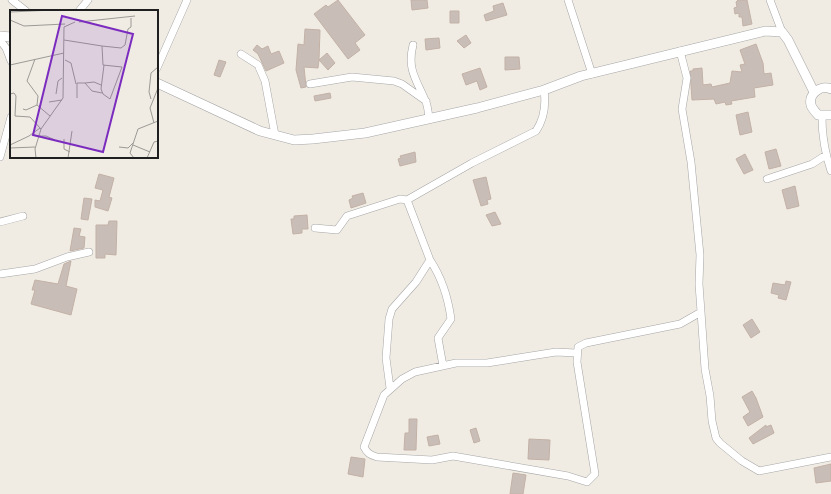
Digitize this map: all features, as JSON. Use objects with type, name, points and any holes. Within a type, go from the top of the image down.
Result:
[{"type":"street","points":[[12,0],[25,10]]},
{"type":"street","points":[[80,10],[88,0]]},
{"type":"street","points":[[158,66],[187,0]]},
{"type":"street","points":[[568,0],[592,74]]},
{"type":"street","points":[[770,0],[782,32],[788,40],[814,92]]},
{"type":"street","points":[[158,83],[234,120],[275,135],[294,140],[313,139],[365,133],[544,90],[592,74],[680,51],[765,31],[782,32]]},
{"type":"street","points":[[0,40],[6,48],[10,58]]},
{"type":"street","points":[[413,45],[411,55],[412,75],[426,101],[429,118]]},
{"type":"street","points":[[680,51],[687,78],[682,109],[691,162],[700,255],[699,284],[705,369],[710,396],[712,421],[716,438],[720,444],[742,462],[759,471],[766,471],[831,457]]},
{"type":"street","points":[[241,54],[258,65],[265,81],[275,135]]},
{"type":"street","points":[[310,84],[352,76],[394,81],[402,84],[426,101]]},
{"type":"street","points":[[831,89],[821,88],[814,92],[811,99],[811,106],[818,115],[826,116],[826,155],[831,171]]},
{"type":"street","points":[[315,228],[337,230],[347,216],[400,199],[407,200],[472,163],[536,131],[542,122],[545,99],[544,90]]},
{"type":"street","points":[[0,157],[10,121]]},
{"type":"street","points":[[767,180],[812,164],[826,155]]},
{"type":"street","points":[[407,200],[430,260],[440,274],[448,301],[451,319],[438,338],[442,366]]},
{"type":"street","points":[[0,222],[23,216]]},
{"type":"street","points":[[0,274],[35,269],[67,257],[89,252]]},
{"type":"street","points":[[390,388],[386,358],[389,319],[392,309],[416,282],[430,260]]},
{"type":"street","points":[[576,353],[556,352],[487,363],[456,363],[415,372],[390,388],[384,395],[364,447],[370,455],[432,460],[453,456],[568,476],[587,482],[592,479],[594,474],[576,353],[578,347],[586,343],[680,324],[701,312]]},
{"type":"building","points":[[338,0],[365,35],[355,43],[360,50],[348,59],[314,14],[326,5],[328,7]]},
{"type":"building","points":[[411,0],[427,0],[428,8],[412,10]]},
{"type":"building","points":[[738,0],[747,0],[752,24],[743,26],[742,17],[739,17],[739,13],[735,14],[734,8],[737,7],[736,2]]},
{"type":"building","points":[[503,3],[507,15],[486,21],[484,15],[494,11],[493,6]]},
{"type":"building","points":[[450,11],[459,11],[459,23],[450,23]]},
{"type":"building","points":[[305,29],[320,30],[319,60],[318,68],[304,67],[306,87],[301,88],[296,70],[298,44],[304,45]]},
{"type":"building","points":[[466,35],[471,43],[464,48],[457,41]]},
{"type":"building","points":[[439,38],[440,48],[426,50],[425,39]]},
{"type":"building","points":[[756,44],[763,63],[764,74],[771,73],[773,85],[754,88],[755,97],[731,101],[732,104],[726,105],[725,102],[716,104],[714,99],[692,100],[690,71],[693,71],[693,69],[702,68],[703,85],[711,84],[712,87],[730,83],[732,71],[742,72],[740,65],[745,64],[740,50]]},
{"type":"building","points":[[257,45],[262,49],[268,46],[271,54],[279,51],[284,63],[266,71],[258,54],[253,50]]},
{"type":"building","points":[[327,53],[335,63],[328,70],[319,60]]},
{"type":"building","points":[[505,57],[519,57],[520,69],[505,70]]},
{"type":"building","points":[[219,60],[226,62],[220,77],[214,75]]},
{"type":"building","points":[[480,68],[487,87],[480,90],[477,81],[466,85],[462,74]]},
{"type":"building","points":[[330,93],[331,98],[315,101],[314,96]]},
{"type":"building","points":[[748,112],[752,132],[740,135],[736,115]]},
{"type":"building","points":[[776,149],[781,166],[769,169],[765,152]]},
{"type":"building","points":[[415,152],[416,162],[400,166],[398,159],[401,158],[400,156]]},
{"type":"building","points":[[745,154],[753,170],[744,174],[736,159]]},
{"type":"building","points":[[99,174],[114,178],[109,197],[112,198],[108,211],[95,207],[95,200],[100,201],[103,190],[95,188]]},
{"type":"building","points":[[486,177],[491,199],[487,200],[488,204],[481,206],[473,180]]},
{"type":"building","points":[[795,186],[799,206],[787,209],[782,190]]},
{"type":"building","points":[[363,193],[366,203],[351,208],[349,200],[353,198],[352,196]]},
{"type":"building","points":[[84,198],[92,199],[88,220],[81,219]]},
{"type":"building","points":[[495,212],[501,224],[492,226],[486,215]]},
{"type":"building","points":[[307,215],[308,229],[302,229],[302,233],[293,234],[291,219],[294,219],[294,216]]},
{"type":"building","points":[[109,221],[117,221],[116,255],[105,254],[105,258],[96,258],[96,225],[108,225]]},
{"type":"building","points":[[74,228],[81,229],[79,236],[85,237],[84,248],[70,251]]},
{"type":"building","points":[[71,261],[66,286],[77,289],[71,315],[31,304],[35,290],[32,290],[35,280],[58,284],[64,264]]},
{"type":"building","points":[[786,281],[791,282],[786,300],[778,298],[779,295],[771,293],[773,283],[785,285]]},
{"type":"building","points":[[752,319],[760,332],[751,338],[743,325]]},
{"type":"building","points":[[752,391],[763,417],[748,426],[743,417],[750,412],[742,397]]},
{"type":"building","points":[[409,419],[417,419],[416,450],[404,450],[405,433],[409,433]]},
{"type":"building","points":[[766,425],[766,427],[771,425],[774,433],[753,444],[749,438]]},
{"type":"building","points":[[476,428],[480,441],[474,443],[470,430]]},
{"type":"building","points":[[438,435],[440,444],[429,446],[427,437]]},
{"type":"building","points":[[529,439],[550,440],[549,460],[528,459]]},
{"type":"building","points":[[351,457],[365,459],[363,477],[348,474]]},
{"type":"building","points":[[831,464],[831,481],[816,483],[814,468]]},
{"type":"building","points":[[513,473],[526,475],[523,494],[510,494]]}]
